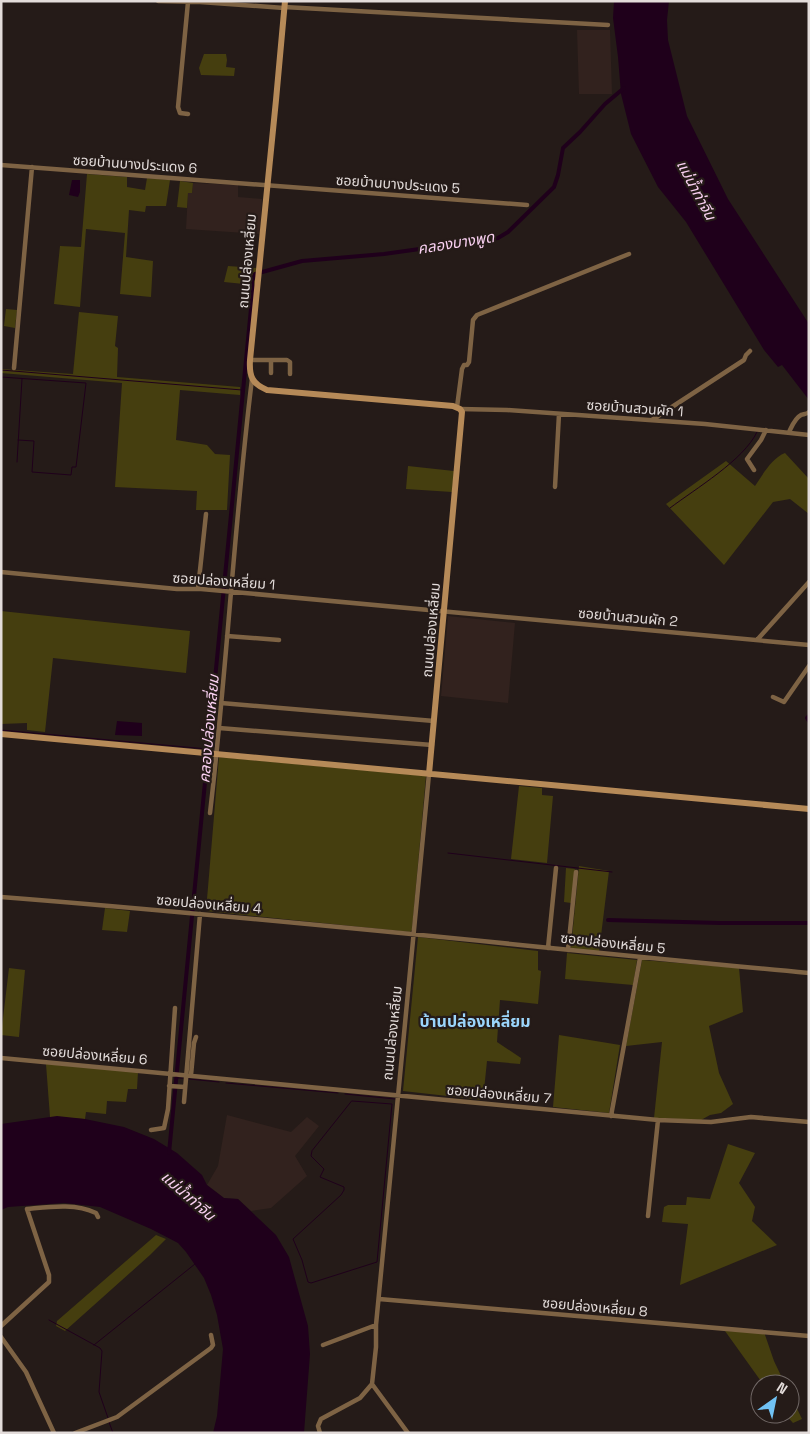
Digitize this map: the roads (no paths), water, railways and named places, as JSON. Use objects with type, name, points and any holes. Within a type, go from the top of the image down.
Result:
[{"type":"street","points":[[158,1],[284,5],[608,25]]},
{"type":"street","points":[[188,2],[178,107],[180,113],[188,114]]},
{"type":"street","name":"ถนนปล่องเหลี่ยม","points":[[252,379],[249,371],[284,5]]},
{"type":"street","name":"ซอยบ้านบางประแดง 6","points":[[1,165],[267,185]]},
{"type":"street","points":[[14,368],[32,168]]},
{"type":"street","name":"ซอยบ้านบางประแดง 5","points":[[267,185],[528,205]]},
{"type":"street","points":[[252,379],[260,387],[268,390],[459,408],[462,369],[469,362],[473,320],[477,314],[629,254]]},
{"type":"street","points":[[652,420],[744,360],[746,354],[750,351]]},
{"type":"street","points":[[250,360],[289,360],[290,374]]},
{"type":"street","points":[[271,360],[271,373]]},
{"type":"street","points":[[210,813],[210,754],[219,728],[227,636],[228,592],[252,379]]},
{"type":"street","name":"ถนนปล่องเหลี่ยม","points":[[372,1384],[378,1299],[445,613],[462,416],[459,408]]},
{"type":"street","name":"ซอยบ้านสวนผัก 1","points":[[459,408],[652,420],[809,435]]},
{"type":"street","points":[[790,432],[794,423],[801,416],[809,412]]},
{"type":"street","points":[[555,487],[559,414]]},
{"type":"street","points":[[754,470],[747,459],[764,436],[764,430]]},
{"type":"street","points":[[198,589],[206,514]]},
{"type":"street","name":"ซอยปล่องเหลี่ยม 1","points":[[1,572],[445,613]]},
{"type":"street","points":[[757,640],[809,582]]},
{"type":"street","name":"ซอยบ้านสวนผัก 2","points":[[445,613],[809,645]]},
{"type":"street","points":[[227,636],[279,640]]},
{"type":"street","points":[[773,697],[784,702],[809,666]]},
{"type":"street","points":[[221,703],[434,721]]},
{"type":"street","points":[[219,728],[432,745]]},
{"type":"street","points":[[1,734],[809,809]]},
{"type":"street","points":[[548,948],[556,868]]},
{"type":"street","points":[[568,950],[576,872]]},
{"type":"street","name":"ซอยปล่องเหลี่ยม 4","points":[[1,897],[415,934]]},
{"type":"street","points":[[187,1075],[200,914]]},
{"type":"street","name":"ซอยปล่องเหลี่ยม 5","points":[[415,934],[640,958],[809,973]]},
{"type":"street","points":[[611,1116],[640,958]]},
{"type":"street","points":[[151,1130],[160,1130],[164,1127],[168,1109],[175,1008]]},
{"type":"street","points":[[184,1102],[183,1087],[196,1037]]},
{"type":"street","name":"ซอยปล่องเหลี่ยม 6","points":[[1,1058],[187,1075]]},
{"type":"street","name":"ซอยปล่องเหลี่ยม 7","points":[[187,1075],[658,1120],[711,1122],[751,1117],[809,1122]]},
{"type":"street","points":[[171,1086],[183,1087]]},
{"type":"street","points":[[648,1216],[658,1120]]},
{"type":"street","points":[[1,1326],[49,1282],[49,1275],[27,1209],[54,1207],[83,1208],[98,1214],[98,1217]]},
{"type":"street","name":"ซอยปล่องเหลี่ยม 8","points":[[378,1299],[809,1336]]},
{"type":"street","points":[[323,1345],[376,1325]]},
{"type":"street","points":[[76,1433],[117,1417],[211,1348],[213,1345],[211,1335]]},
{"type":"street","points":[[1,1337],[26,1372],[54,1433]]},
{"type":"street","points":[[320,1433],[318,1426],[321,1419],[360,1398],[372,1384],[408,1433]]},
{"type":"water","name":"แม่น้ำท่าจีน","points":[[614,1],[669,1],[667,20],[668,40],[687,116],[728,199],[809,324],[809,400],[782,365],[778,367],[764,350],[686,222],[658,187],[631,134],[621,94],[613,18]]},
{"type":"water","points":[[72,180],[80,180],[78,197],[69,195]]},
{"type":"water","points":[[117,721],[142,723],[142,736],[115,735]]},
{"type":"water","name":"แม่น้ำท่าจีน","points":[[57,1116],[85,1119],[124,1127],[154,1139],[177,1153],[202,1175],[207,1185],[224,1198],[238,1199],[276,1235],[289,1257],[308,1326],[310,1354],[304,1433],[213,1433],[217,1416],[223,1349],[217,1315],[204,1278],[178,1243],[100,1207],[64,1203],[8,1207],[1,1210],[1,1124]]},
{"type":"waterway","name":"คลองปล่องเหลี่ยม","points":[[169,1153],[253,288],[252,281],[255,274],[302,261],[384,254],[498,238],[508,232],[554,187],[563,148],[605,104],[624,88]]},
{"type":"waterway","points":[[1,370],[242,390]]},
{"type":"waterway","points":[[1,377],[86,383],[76,467],[72,467],[71,475],[32,472],[34,441],[18,440]]},
{"type":"waterway","points":[[17,462],[22,379]]},
{"type":"waterway","points":[[670,508],[730,463],[751,443],[757,432]]},
{"type":"waterway","points":[[809,716],[807,718],[809,721]]},
{"type":"waterway","points":[[1,730],[207,749]]},
{"type":"waterway","points":[[448,853],[612,872]]},
{"type":"waterway","points":[[608,920],[809,923]]},
{"type":"waterway","name":"คลองปล่องเหลี่ยม","points":[[176,1078],[183,1078]]},
{"type":"waterway","points":[[189,1079],[219,1082]]},
{"type":"waterway","points":[[226,1083],[338,1093]]},
{"type":"waterway","points":[[345,1094],[395,1099]]},
{"type":"waterway","points":[[352,1101],[392,1104],[377,1262],[311,1283],[308,1282],[302,1260],[293,1239],[341,1195],[344,1190],[344,1187],[320,1177],[324,1169],[311,1156],[312,1151],[352,1101]]},
{"type":"waterway","points":[[94,1345],[195,1264]]},
{"type":"waterway","points":[[49,1320],[100,1348],[102,1351],[99,1392],[108,1418]]},
{"type":"waterway","points":[[109,1422],[113,1433]]},
{"type":"district","name":"บ้านปล่องเหลี่ยม","points":[[475,1021]]},
{"type":"water label","name":"คลองบางพูด","points":[[456,243]]}]
